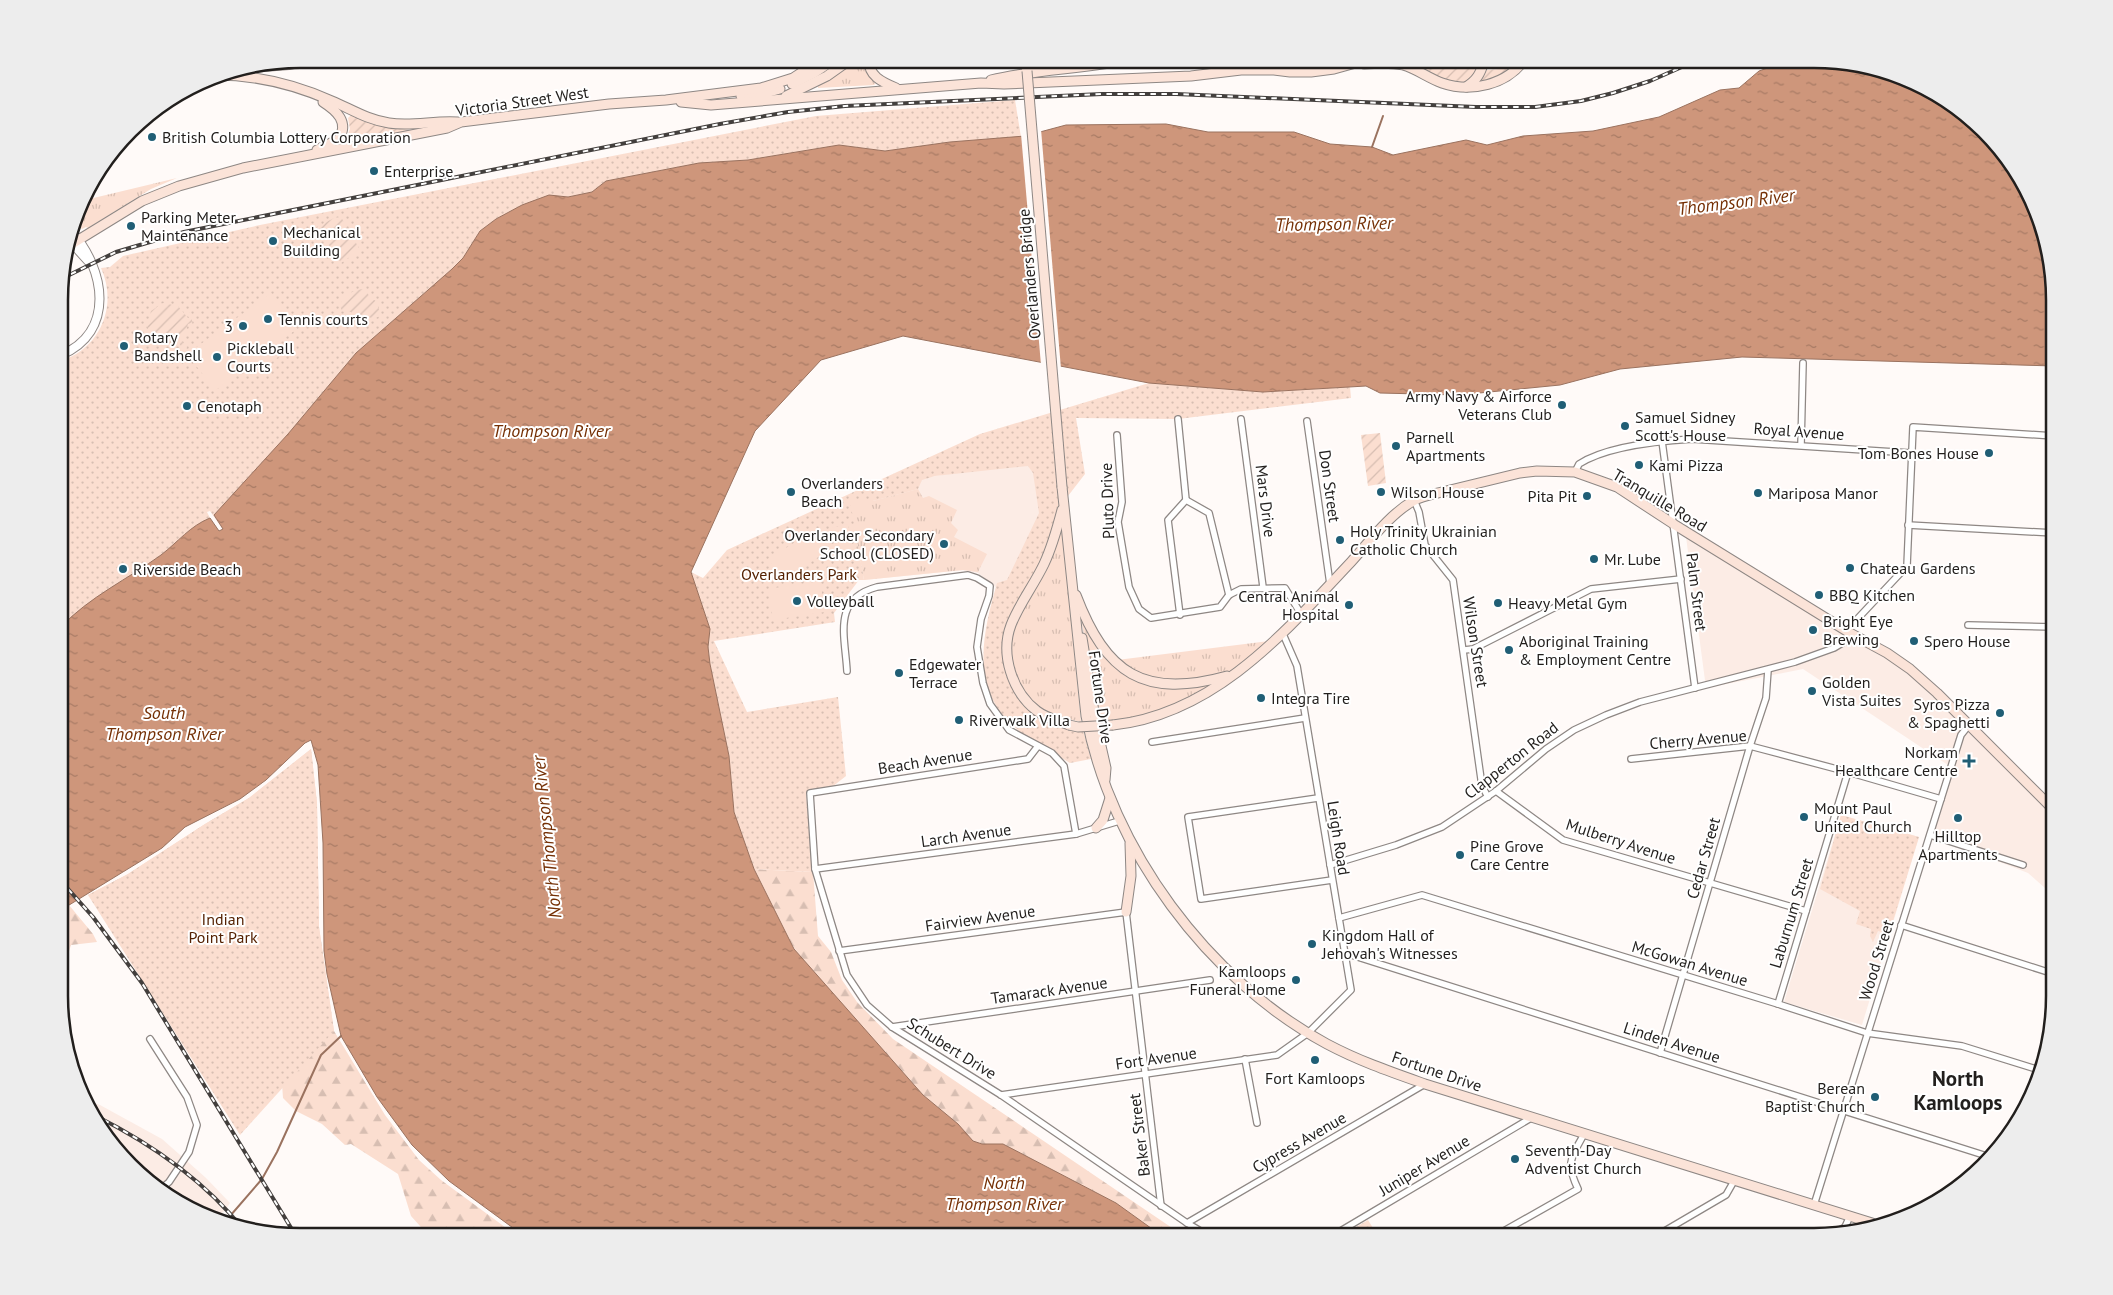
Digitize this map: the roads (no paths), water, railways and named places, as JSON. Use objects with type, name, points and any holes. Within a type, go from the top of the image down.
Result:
[{"type":"main road","name":"Victoria Street West","points":[[74,242],[142,201],[215,175],[447,128],[461,122],[600,105],[666,100],[776,84],[793,78],[808,68]]},
{"type":"main road","points":[[679,101],[762,94],[796,83],[820,68]]},
{"type":"main road","points":[[781,99],[827,76],[838,68]]},
{"type":"main road","points":[[870,68],[876,77],[898,89]]},
{"type":"main road","name":"Overlanders Bridge","points":[[1026,68],[1062,487]]},
{"type":"main road","points":[[1048,71],[1056,68]]},
{"type":"main road","points":[[981,83],[1010,76],[1073,68]]},
{"type":"main road","name":"Victoria Street West","points":[[1229,68],[1241,70]]},
{"type":"main road","name":"Victoria Street West","points":[[1274,70],[1279,68]]},
{"type":"main road","name":"Victoria Street West","points":[[666,100],[711,105],[981,83],[1014,84],[1191,76],[1241,70],[1311,72],[1332,68]]},
{"type":"main road","points":[[1410,68],[1440,82],[1465,87],[1481,87],[1502,79],[1516,68]]},
{"type":"main road","points":[[1465,87],[1475,82],[1479,76],[1479,68]]},
{"type":"main road","points":[[238,75],[306,91],[331,100],[363,116],[389,123],[461,122]]},
{"type":"main road","points":[[288,159],[331,144],[339,139],[343,128],[343,122],[336,110],[306,91]]},
{"type":"main road","name":"Tranquille Road","points":[[1064,505],[1055,536],[1043,566],[1010,626],[1006,658],[1013,680],[1037,711],[1069,725],[1078,727],[1113,725],[1143,720],[1168,712],[1200,697],[1234,674],[1283,634],[1384,526],[1414,500],[1520,473],[1537,471],[1575,472],[1617,487],[1674,525],[1848,632],[1887,653],[1910,669],[2046,802]]},
{"type":"main road","name":"Fortune Drive","points":[[1062,487],[1075,610],[1086,652],[1096,724],[1106,768],[1105,786],[1130,843],[1168,902],[1219,961],[1281,1014],[1308,1033],[1362,1062],[1531,1118],[1867,1221]]},
{"type":"main road","points":[[1071,580],[1086,622],[1109,656],[1124,670],[1147,680],[1172,686],[1201,683],[1234,674]]},
{"type":"main road","points":[[1096,828],[1103,820],[1110,798]]},
{"type":"main road","points":[[1126,912],[1131,876],[1130,843]]},
{"type":"street","points":[[68,351],[82,342],[91,330],[98,314],[100,291],[86,249],[74,244]]},
{"type":"street","points":[[1801,445],[1803,363]]},
{"type":"street","points":[[1178,419],[1186,500],[1168,520],[1180,614]]},
{"type":"street","name":"Mars Drive","points":[[1241,420],[1262,587]]},
{"type":"street","name":"Don Street","points":[[1307,421],[1330,584]]},
{"type":"street","name":"Clapperton Road","points":[[1330,865],[1396,845],[1442,827],[1488,797],[1546,749],[1574,730],[1640,702],[1768,670],[1834,648],[1844,642],[1848,632],[1907,566],[1913,427],[2046,435]]},
{"type":"street","name":"Pluto Drive","points":[[1118,435],[1122,502],[1118,522],[1129,587],[1139,609],[1151,618],[1220,607],[1229,595],[1241,589],[1262,587],[1285,588],[1301,614]]},
{"type":"street","name":"Royal Avenue","points":[[1575,472],[1578,464],[1593,457],[1632,446],[1692,439],[1912,453]]},
{"type":"street","name":"Palm Street","points":[[1662,441],[1695,688]]},
{"type":"street","points":[[1186,500],[1209,513],[1229,595]]},
{"type":"street","name":"Wilson Street","points":[[1414,500],[1419,512],[1425,545],[1452,580],[1464,650],[1482,786],[1488,797]]},
{"type":"street","points":[[1908,525],[2046,533]]},
{"type":"street","points":[[847,671],[843,615],[855,597],[864,590],[968,575],[990,586],[990,596],[981,619],[977,647],[983,683],[990,704],[1008,730],[1052,753],[1064,766],[1076,834]]},
{"type":"street","points":[[1464,650],[1473,649],[1591,589],[1681,579]]},
{"type":"street","points":[[1968,625],[2046,627]]},
{"type":"street","name":"Leigh Road","points":[[1283,634],[1297,666],[1351,990],[1308,1033]]},
{"type":"street","name":"Cedar Street","points":[[1660,1053],[1750,746],[1766,698],[1768,670]]},
{"type":"street","points":[[1152,742],[1305,718]]},
{"type":"street","name":"Wood Street","points":[[1814,1205],[1961,735],[1969,725]]},
{"type":"street","name":"Beach Avenue","points":[[810,793],[1028,759],[1038,746]]},
{"type":"street","name":"Cherry Avenue","points":[[1631,759],[1750,746],[1941,799]]},
{"type":"street","name":"Laburnum Street","points":[[1778,1004],[1848,772]]},
{"type":"street","name":"Mulberry Avenue","points":[[1496,791],[1563,840],[1806,911]]},
{"type":"street","name":"Schubert Drive","points":[[810,793],[815,869],[847,975],[867,1005],[892,1027],[1001,1095],[1195,1228]]},
{"type":"street","points":[[1318,798],[1188,816],[1201,899],[1332,880]]},
{"type":"street","name":"Larch Avenue","points":[[815,869],[1076,834],[1119,821]]},
{"type":"street","points":[[1930,835],[2023,865]]},
{"type":"street","name":"McGowan Avenue","points":[[1338,918],[1422,895],[1867,1033],[1962,1046],[2034,1068]]},
{"type":"street","name":"Fairview Avenue","points":[[839,951],[1126,912]]},
{"type":"street","name":"Baker Street","points":[[1126,912],[1161,1206]]},
{"type":"street","points":[[1901,925],[2046,971]]},
{"type":"street","name":"Linden Avenue","points":[[1345,953],[1982,1155]]},
{"type":"street","name":"Tamarack Avenue","points":[[892,1027],[1210,980]]},
{"type":"street","name":"Fort Avenue","points":[[1001,1095],[1277,1055],[1308,1033]]},
{"type":"street","points":[[150,1039],[187,1098],[197,1125],[196,1134],[186,1158],[166,1185]]},
{"type":"street","points":[[1245,1059],[1257,1123]]},
{"type":"street","name":"Cypress Avenue","points":[[1187,1223],[1425,1084]]},
{"type":"street","name":"Juniper Avenue","points":[[1345,1228],[1531,1118]]},
{"type":"street","points":[[1509,1228],[1578,1189],[1570,1172],[1570,1158],[1583,1136],[1586,1135]]},
{"type":"street","points":[[1670,1228],[1726,1196],[1734,1181]]},
{"type":"street","points":[[1846,1226],[1850,1216]]},
{"type":"water","name":"Thompson River","points":[[1768,68],[1829,68],[1874,75],[1916,91],[1930,99],[1955,115],[1978,135],[1998,158],[2022,197],[2038,239],[2045,284],[2046,366],[1742,357],[1620,369],[1560,385],[1459,395],[1380,393],[1366,386],[1263,392],[1149,383],[903,336],[821,360],[755,431],[691,572],[710,629],[708,647],[710,664],[729,756],[734,812],[754,869],[794,949],[923,1095],[958,1124],[973,1141],[982,1144],[1003,1144],[1116,1203],[1151,1228],[513,1228],[449,1181],[412,1145],[377,1097],[341,1036],[327,974],[324,951],[323,843],[318,765],[311,740],[305,743],[266,780],[240,799],[185,827],[162,848],[68,906],[68,620],[84,606],[161,555],[203,521],[210,518],[219,531],[223,529],[214,515],[288,434],[356,353],[452,269],[463,258],[480,231],[496,219],[522,205],[549,195],[568,197],[592,192],[606,181],[699,163],[748,160],[839,145],[885,151],[950,142],[1025,136],[1066,125],[1166,124],[1208,132],[1294,132],[1330,144],[1372,147],[1393,155],[1466,140],[1487,145],[1523,136],[1593,131],[1659,117],[1720,90],[1739,88],[1759,71]]},
{"type":"waterway","points":[[1372,147],[1383,116]]},
{"type":"waterway","points":[[230,1217],[262,1179],[277,1152],[321,1055],[341,1036]]},
{"type":"railway","points":[[69,275],[116,252],[184,232],[788,112],[845,106],[1102,94],[1176,94],[1476,107],[1535,107],[1581,101],[1613,93],[1650,81],[1680,68]]},
{"type":"railway","points":[[68,889],[93,917],[142,983],[291,1227]]},
{"type":"railway","points":[[105,1121],[175,1164],[211,1194],[234,1218]]},
{"type":"place","name":"British Columbia Lottery Corporation","points":[[152,137]]},
{"type":"place","name":"Enterprise","points":[[374,171]]},
{"type":"place","name":"Parking Meter Maintenance","points":[[131,226]]},
{"type":"place","name":"Mechanical Building","points":[[273,241]]},
{"type":"place","name":"Tennis courts","points":[[268,319]]},
{"type":"place","name":"3","points":[[243,326]]},
{"type":"place","name":"Rotary Bandshell","points":[[124,346]]},
{"type":"place","name":"Pickleball Courts","points":[[217,357]]},
{"type":"place","name":"Army Navy & Airforce Veterans Club","points":[[1562,405]]},
{"type":"place","name":"Cenotaph","points":[[187,406]]},
{"type":"place","name":"Samuel Sidney Scott's House","points":[[1625,426]]},
{"type":"place","name":"Parnell Apartments","points":[[1396,446]]},
{"type":"place","name":"Tom Bones House","points":[[1989,453]]},
{"type":"place","name":"Kami Pizza","points":[[1639,465]]},
{"type":"place","name":"Overlanders Beach","points":[[791,492]]},
{"type":"place","name":"Wilson House","points":[[1381,492]]},
{"type":"place","name":"Mariposa Manor","points":[[1758,493]]},
{"type":"place","name":"Pita Pit","points":[[1587,496]]},
{"type":"place","name":"Holy Trinity Ukrainian Catholic Church","points":[[1340,540]]},
{"type":"place","name":"Overlander Secondary School (CLOSED)","points":[[944,544]]},
{"type":"place","name":"Mr. Lube","points":[[1594,559]]},
{"type":"place","name":"Chateau Gardens","points":[[1850,568]]},
{"type":"place","name":"Riverside Beach","points":[[123,569]]},
{"type":"place","name":"BBQ Kitchen","points":[[1819,595]]},
{"type":"place","name":"Volleyball","points":[[797,601]]},
{"type":"place","name":"Heavy Metal Gym","points":[[1498,603]]},
{"type":"place","name":"Central Animal Hospital","points":[[1349,605]]},
{"type":"place","name":"Bright Eye Brewing","points":[[1813,630]]},
{"type":"place","name":"Spero House","points":[[1914,641]]},
{"type":"place","name":"Aboriginal Training & Employment Centre","points":[[1509,650]]},
{"type":"place","name":"Edgewater Terrace","points":[[899,673]]},
{"type":"place","name":"Golden Vista Suites","points":[[1812,691]]},
{"type":"place","name":"Integra Tire","points":[[1261,698]]},
{"type":"place","name":"Syros Pizza & Spaghetti","points":[[2000,713]]},
{"type":"place","name":"Riverwalk Villa","points":[[959,720]]},
{"type":"place","name":"Norkam Healthcare Centre","points":[[1969,761]]},
{"type":"place","name":"Mount Paul United Church","points":[[1804,817]]},
{"type":"place","name":"Hilltop Apartments","points":[[1958,818]]},
{"type":"place","name":"Pine Grove Care Centre","points":[[1460,855]]},
{"type":"place","name":"Kingdom Hall of Jehovah's Witnesses","points":[[1312,944]]},
{"type":"place","name":"Kamloops Funeral Home","points":[[1296,980]]},
{"type":"place","name":"Fort Kamloops","points":[[1315,1060]]},
{"type":"place","name":"Berean Baptist Church","points":[[1875,1097]]},
{"type":"place","name":"Seventh-Day Adventist Church","points":[[1515,1159]]},
{"type":"district","name":"North Kamloops","points":[[1958,1091]]},
{"type":"park label","name":"Overlanders Park","points":[[799,574]]},
{"type":"park label","name":"Indian Point Park","points":[[223,928]]},
{"type":"water label","name":"South Thompson River","points":[[164,723]]},
{"type":"water label","name":"North Thompson River","points":[[547,837]]},
{"type":"water label","name":"North Thompson River","points":[[1004,1193]]}]
